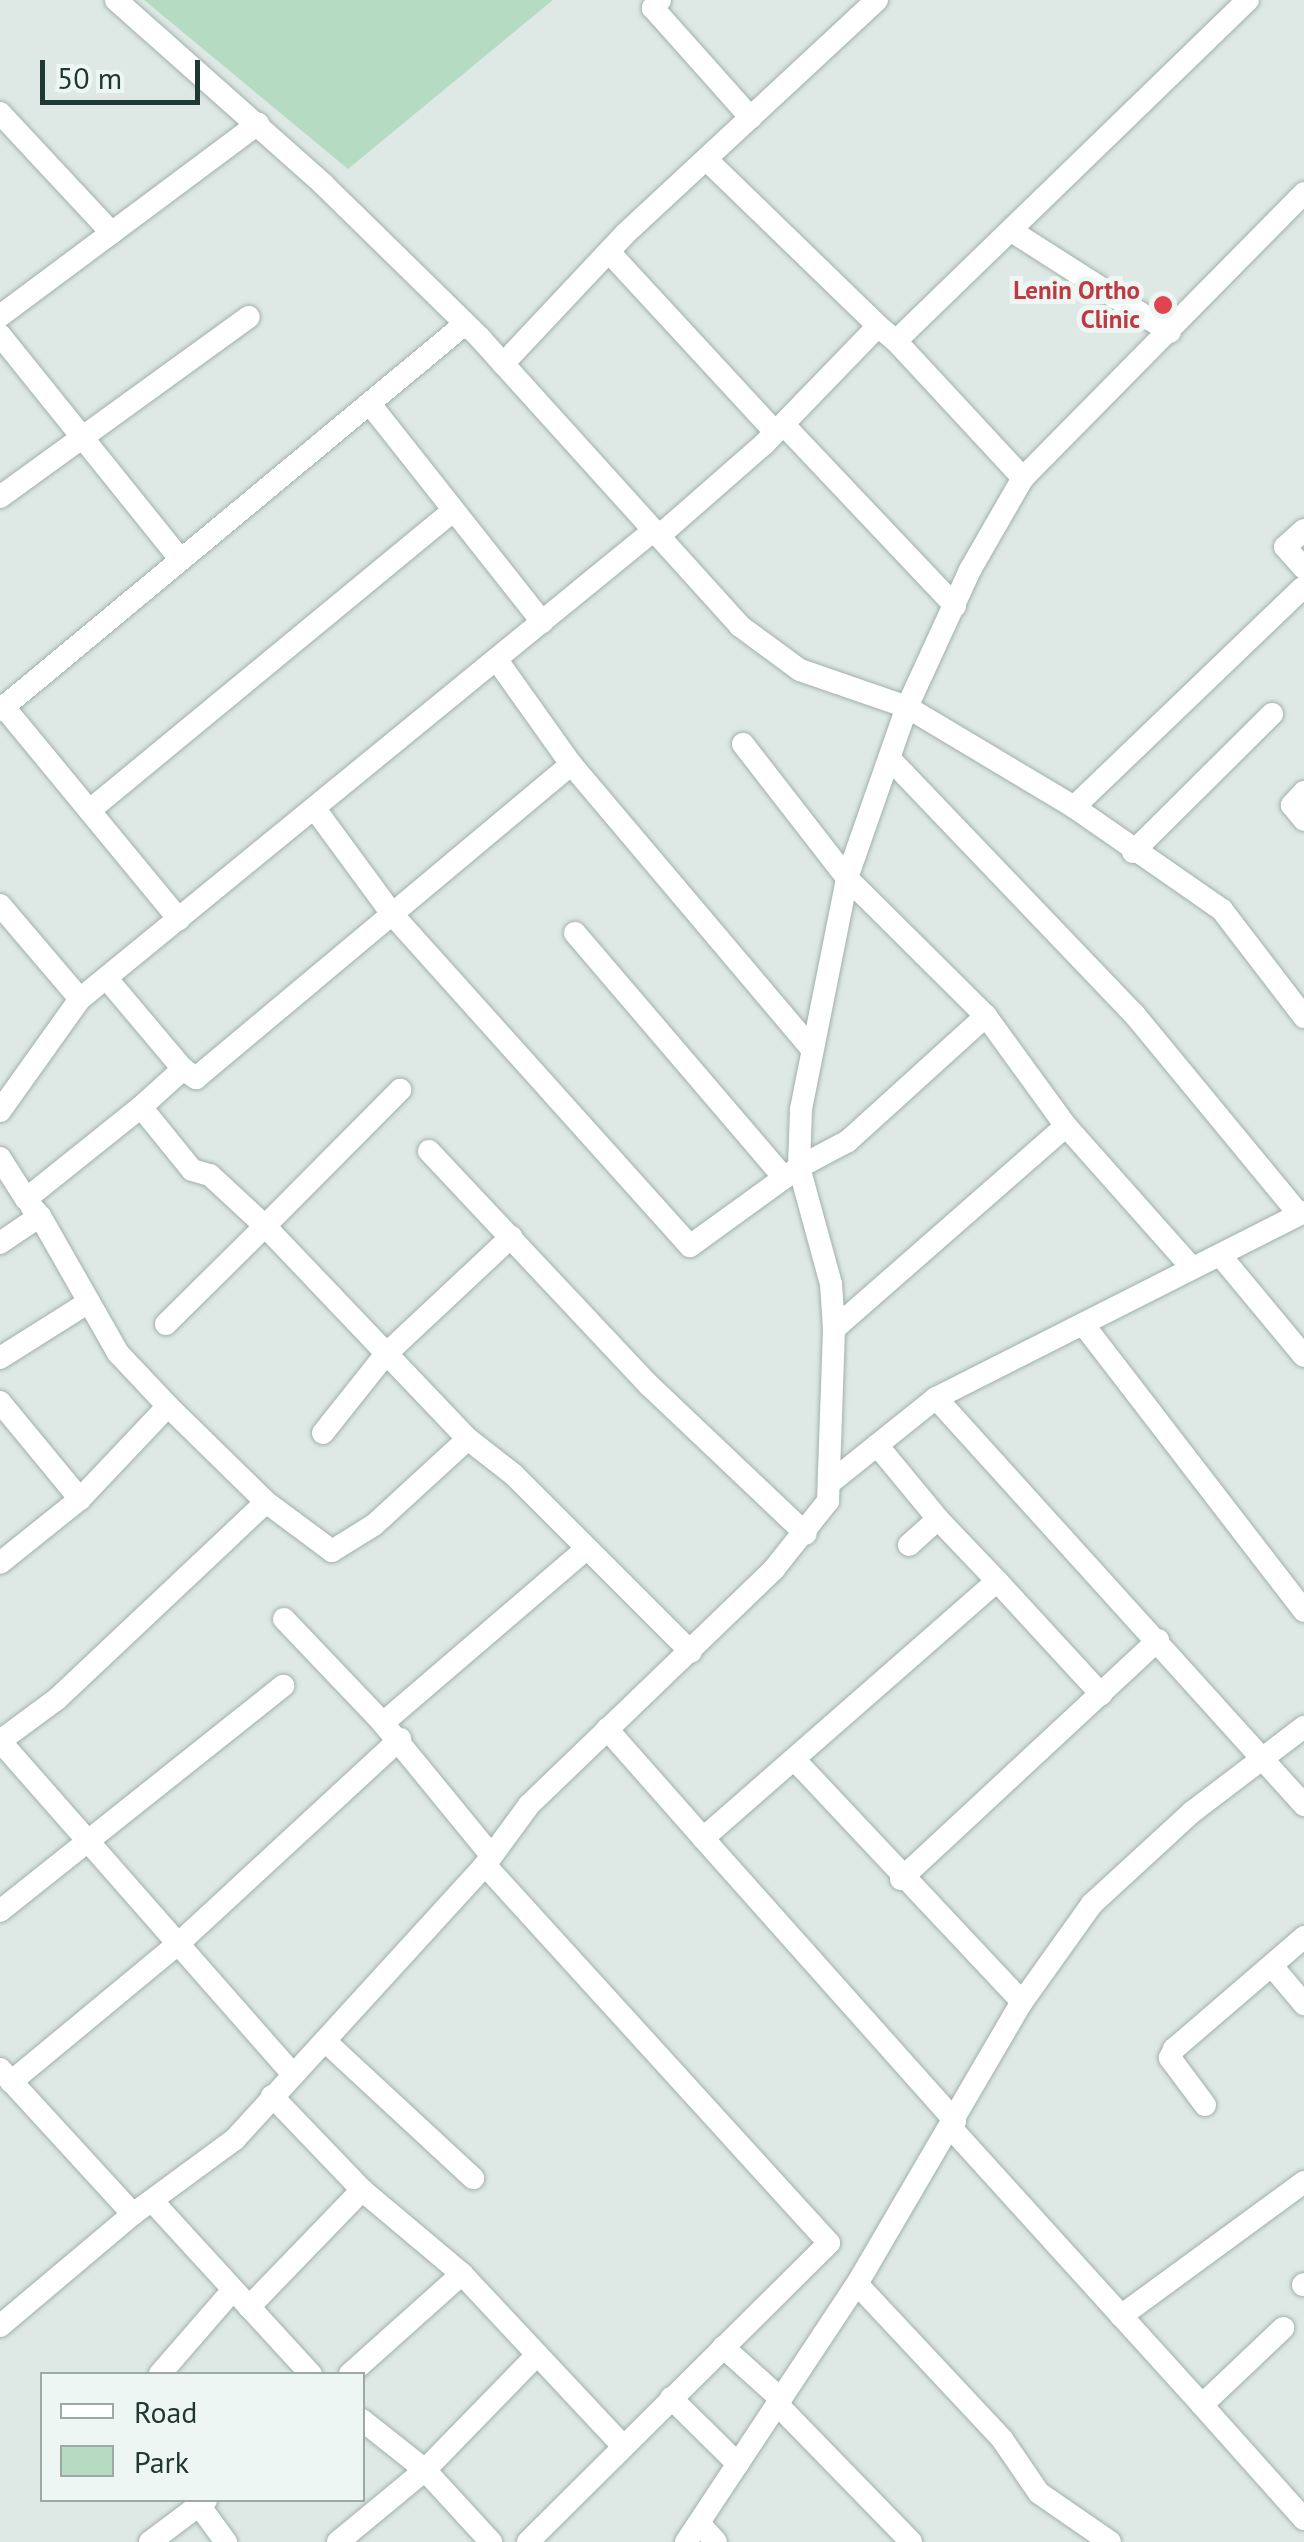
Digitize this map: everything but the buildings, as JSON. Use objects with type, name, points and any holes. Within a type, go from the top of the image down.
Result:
[{"type":"street","points":[[116,0],[258,124],[465,324],[740,626],[800,670],[907,707],[1074,807],[1133,852],[1222,910],[1304,1016]]},
{"type":"street","points":[[660,0],[653,8],[751,118]]},
{"type":"street","points":[[504,364],[609,252],[877,0]]},
{"type":"street","points":[[0,1111],[80,999],[542,622],[657,533],[887,334],[1013,232],[1248,0]]},
{"type":"street","points":[[0,112],[112,232]]},
{"type":"street","points":[[0,316],[258,124]]},
{"type":"street","points":[[708,160],[887,334],[1023,478]]},
{"type":"street","points":[[792,1172],[810,1047],[848,878],[907,707],[955,606],[1023,478],[1304,193]]},
{"type":"street","points":[[1013,232],[1170,332]]},
{"type":"street","points":[[609,252],[955,606]]},
{"type":"street","points":[[0,497],[249,317]]},
{"type":"street","points":[[179,919],[2,708],[465,324]]},
{"type":"street","points":[[0,336],[179,558]]},
{"type":"street","points":[[370,404],[542,622]]},
{"type":"street","points":[[90,810],[452,512]]},
{"type":"street","points":[[1074,807],[1303,578],[1284,547],[1304,530]]},
{"type":"street","points":[[497,660],[571,764],[810,1047]]},
{"type":"street","points":[[1133,852],[1272,714]]},
{"type":"street","points":[[743,744],[848,878],[986,1016],[1066,1126],[1191,1268]]},
{"type":"street","points":[[831,1482],[936,1398],[1301,1213],[1134,1014],[891,760]]},
{"type":"street","points":[[108,980],[184,1070],[196,1078],[571,764]]},
{"type":"street","points":[[1304,792],[1292,805],[1304,820]]},
{"type":"street","points":[[315,810],[392,914],[690,1246],[792,1172],[848,1142],[986,1016]]},
{"type":"street","points":[[0,905],[80,999]]},
{"type":"street","points":[[0,2326],[234,2139],[488,1860],[530,1805],[691,1652],[806,1534],[828,1501],[834,1329],[831,1284],[792,1172],[575,933]]},
{"type":"street","points":[[0,1243],[184,1070]]},
{"type":"street","points":[[166,1324],[400,1090]]},
{"type":"street","points":[[142,1107],[192,1170],[210,1176],[265,1226],[468,1439],[514,1474],[584,1551],[691,1652]]},
{"type":"street","points":[[834,1329],[1066,1126]]},
{"type":"street","points":[[429,1151],[649,1386],[806,1534]]},
{"type":"street","points":[[0,1158],[118,1353],[266,1502],[332,1551],[374,1526],[468,1439]]},
{"type":"street","points":[[323,1433],[385,1354],[512,1237]]},
{"type":"street","points":[[1220,1255],[1304,1356]]},
{"type":"street","points":[[0,1358],[89,1302]]},
{"type":"street","points":[[1083,1324],[1304,1611]]},
{"type":"street","points":[[936,1398],[1304,1805]]},
{"type":"street","points":[[0,1402],[80,1498]]},
{"type":"street","points":[[0,1564],[80,1498],[168,1406]]},
{"type":"street","points":[[877,1445],[938,1519],[1101,1694]]},
{"type":"street","points":[[266,1502],[56,1699],[0,1741],[292,2072]]},
{"type":"street","points":[[909,1545],[938,1519]]},
{"type":"street","points":[[382,1722],[584,1551]]},
{"type":"street","points":[[703,1838],[996,1581]]},
{"type":"street","points":[[284,1619],[400,1740],[488,1860],[829,2243],[528,2542]]},
{"type":"street","points":[[901,1879],[1158,1640]]},
{"type":"street","points":[[0,1911],[282,1686]]},
{"type":"street","points":[[716,2542],[692,2532],[856,2284],[1022,2002],[1092,1904],[1192,1812],[1304,1727]]},
{"type":"street","points":[[606,1729],[1304,2519]]},
{"type":"street","points":[[309,2372],[241,2299],[6,2076],[180,1943],[400,1740]]},
{"type":"street","points":[[794,1759],[901,1879],[1022,2002]]},
{"type":"street","points":[[1205,2105],[1170,2058],[1174,2049],[1304,1938]]},
{"type":"street","points":[[1272,1966],[1304,2004]]},
{"type":"street","points":[[325,2041],[473,2178]]},
{"type":"street","points":[[272,2096],[362,2190],[462,2274],[622,2445]]},
{"type":"street","points":[[1121,2316],[1304,2182]]},
{"type":"street","points":[[162,2372],[362,2190]]},
{"type":"street","points":[[352,2372],[462,2274]]},
{"type":"street","points":[[856,2284],[1002,2439],[1039,2493],[1110,2542]]},
{"type":"street","points":[[1202,2404],[1283,2328]]},
{"type":"street","points":[[723,2347],[911,2542]]},
{"type":"street","points":[[338,2542],[425,2470],[536,2355]]},
{"type":"street","points":[[671,2398],[738,2464]]},
{"type":"street","points":[[365,2422],[425,2470],[491,2542]]},
{"type":"street","points":[[150,2542],[202,2502],[226,2542]]},
{"type":"green space","points":[[144,0],[553,0],[348,169]]},
{"type":"place","name":"Lenin Ortho Clinic","points":[[1163,305]]}]
